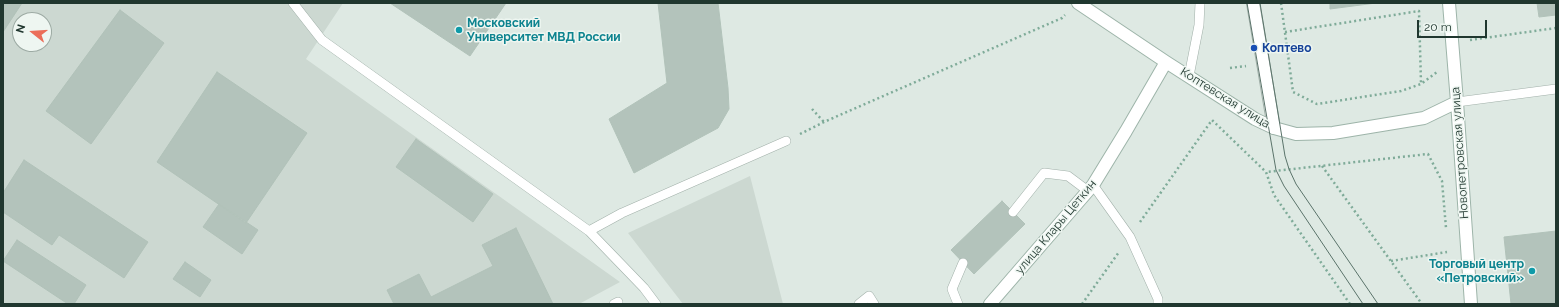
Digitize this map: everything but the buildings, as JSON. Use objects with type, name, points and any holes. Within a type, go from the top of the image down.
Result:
[{"type":"street","name":"Коптевская улица","points":[[1078,3],[1255,120],[1274,128],[1296,134],[1333,133],[1424,118],[1457,102]]},
{"type":"street","points":[[1253,3],[1274,128]]},
{"type":"street","name":"Новопетровская улица","points":[[1449,3],[1471,304]]},
{"type":"street","name":"улица Клары Цеткин","points":[[990,304],[1091,188],[1166,62]]},
{"type":"lane","points":[[293,3],[322,40],[589,231],[644,288],[656,304]]},
{"type":"lane","points":[[1189,76],[1199,25],[1200,3]]},
{"type":"lane","points":[[1457,102],[1556,89]]},
{"type":"lane","points":[[589,231],[622,213],[786,141]]},
{"type":"lane","points":[[1013,212],[1044,173],[1068,176],[1091,188],[1130,237],[1158,299],[1158,304]]},
{"type":"lane","points":[[958,304],[952,289],[963,263]]},
{"type":"lane","points":[[859,304],[868,296],[874,304]]},
{"type":"path","points":[[1280,3],[1293,92],[1317,104],[1400,91],[1422,84],[1453,59]]},
{"type":"path","points":[[1285,32],[1419,11],[1422,84]]},
{"type":"path","points":[[786,141],[824,122],[1062,18]]},
{"type":"path","points":[[1470,46],[1469,40],[1556,28]]},
{"type":"path","points":[[1230,68],[1249,66]]},
{"type":"path","points":[[812,108],[824,122]]},
{"type":"path","points":[[1082,304],[1212,120],[1266,172],[1274,195],[1350,304]]},
{"type":"path","points":[[1266,172],[1428,154],[1442,181],[1446,229]]},
{"type":"path","points":[[1321,165],[1422,304]]},
{"type":"path","points":[[1447,244],[1448,260]]},
{"type":"path","points":[[1391,261],[1448,252]]},
{"type":"shaded area","points":[[3,3],[343,3],[306,59],[620,282],[579,304],[3,304]]},
{"type":"shaded area","points":[[750,176],[783,304],[683,304],[628,233]]},
{"type":"tram line","points":[[1247,3],[1276,170],[1284,186],[1363,304]]},
{"type":"tram line","points":[[1260,3],[1285,156],[1289,169],[1296,184],[1378,304]]},
{"type":"place","name":"Московский Университет МВД России","points":[[459,30]]},
{"type":"place","name":"Коптево","points":[[1254,48]]},
{"type":"place","name":"Торговый центр «Петровский»","points":[[1532,271]]}]
